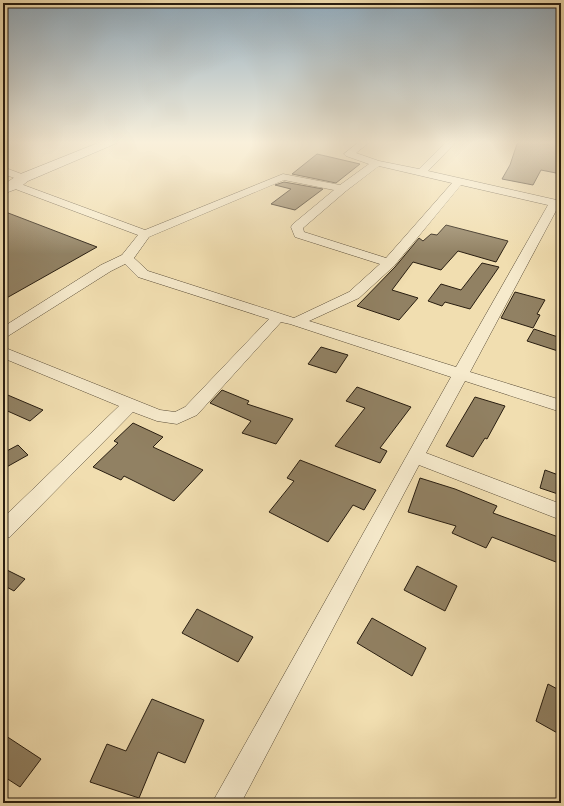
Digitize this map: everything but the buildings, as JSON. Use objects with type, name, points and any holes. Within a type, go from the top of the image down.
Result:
[{"type":"street","points":[[13,184],[26,179]]},
{"type":"street","points":[[13,184],[35,179]]},
{"type":"street","points":[[3,333],[106,268],[127,258],[145,234],[279,179]]},
{"type":"street","points":[[299,179],[312,180],[342,189]]},
{"type":"street","points":[[356,179],[297,227],[299,234],[323,244],[389,263]]},
{"type":"street","points":[[226,803],[460,373],[558,203],[449,179]]},
{"type":"street","points":[[296,322],[354,295],[389,263],[459,181]]},
{"type":"street","points":[[13,184],[145,234]]},
{"type":"street","points":[[127,258],[135,268],[143,274],[561,406]]},
{"type":"street","points":[[3,352],[157,415],[177,418],[191,411],[278,317]]},
{"type":"street","points":[[3,531],[131,404]]},
{"type":"street","points":[[415,456],[561,512]]}]
